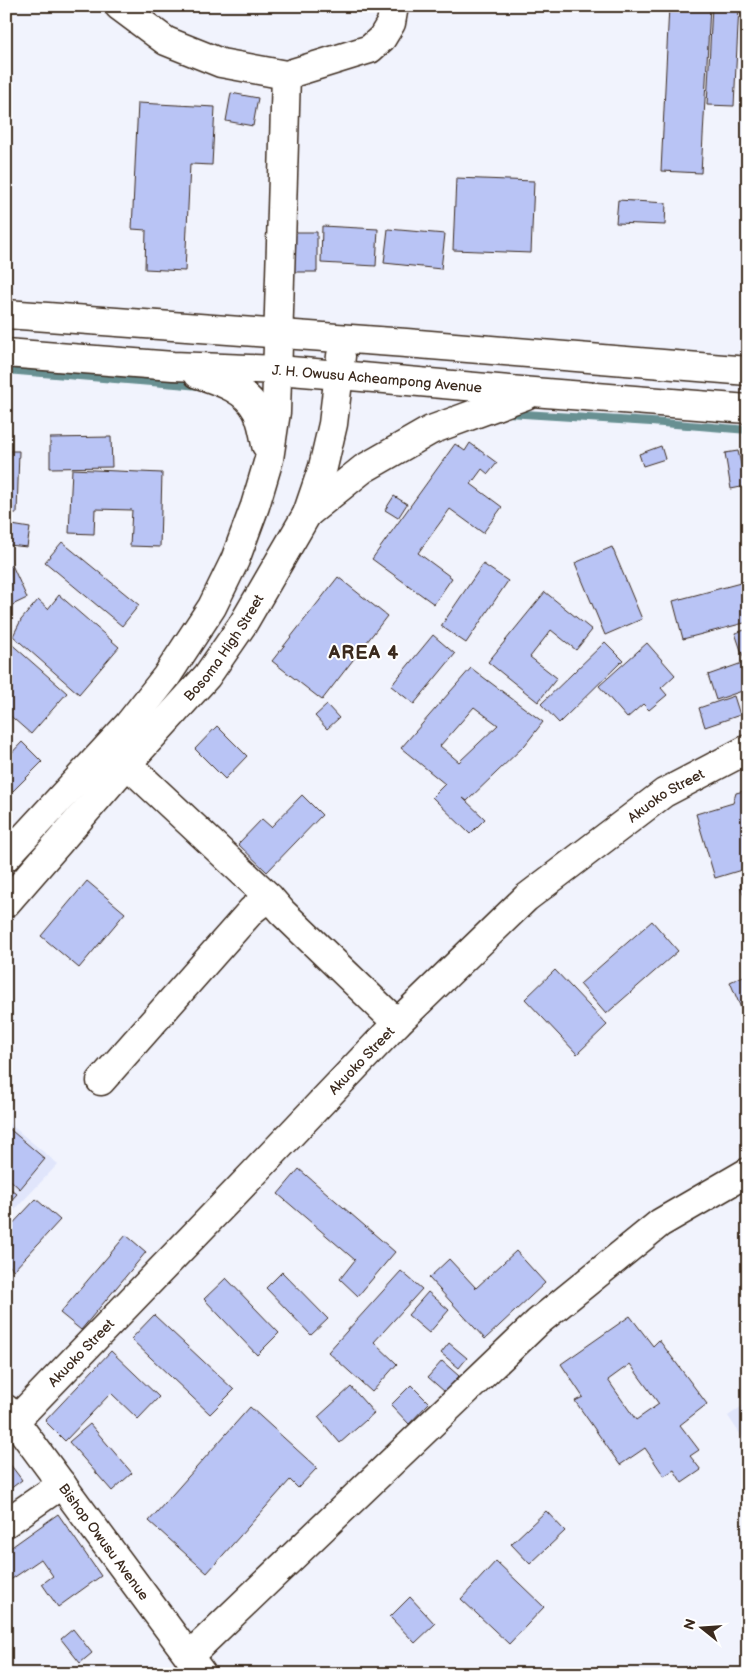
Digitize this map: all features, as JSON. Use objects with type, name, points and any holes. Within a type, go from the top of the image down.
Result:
[{"type":"street","points":[[118,6],[166,40],[221,64],[286,75],[370,49],[382,38],[391,23],[394,6]]},
{"type":"street","name":"Bosoma High Street","points":[[6,857],[116,738],[166,677],[212,607],[235,560],[269,459],[276,412],[286,75]]},
{"type":"street","points":[[6,314],[748,371]]},
{"type":"street","name":"Bosoma High Street","points":[[6,903],[127,764],[207,676],[243,624],[307,514],[323,467],[333,424],[342,339]]},
{"type":"street","name":"J. H. Owusu Acheampong Avenue","points":[[6,353],[173,366],[278,370],[748,410]]},
{"type":"street","points":[[173,366],[216,380],[238,391],[249,400],[262,422],[269,459]]},
{"type":"street","points":[[307,514],[363,469],[431,430],[533,392]]},
{"type":"street","name":"Akuoko Street","points":[[11,1415],[236,1193],[397,1023],[526,898],[664,793],[748,748]]},
{"type":"street","points":[[127,764],[269,897],[282,912],[397,1023]]},
{"type":"street","points":[[100,1081],[252,910],[269,897]]},
{"type":"street","points":[[195,1665],[538,1322],[660,1223],[748,1172]]},
{"type":"street","name":"Bishop Owusu Avenue","points":[[11,1415],[195,1665]]},
{"type":"street","points":[[6,1523],[62,1484]]},
{"type":"shaded area","points":[[6,1121],[58,1164],[6,1219]]},
{"type":"shaded area","points":[[748,1402],[748,1446],[728,1416]]},
{"type":"building","points":[[669,6],[710,6],[701,173],[661,171]]},
{"type":"building","points":[[712,6],[739,6],[734,106],[707,105]]},
{"type":"building","points":[[231,93],[258,98],[253,126],[226,121]]},
{"type":"building","points":[[138,103],[215,107],[212,165],[190,164],[185,271],[145,269],[146,230],[132,229]]},
{"type":"building","points":[[456,178],[534,181],[531,253],[453,250]]},
{"type":"building","points":[[618,200],[666,203],[665,225],[616,223]]},
{"type":"building","points":[[322,226],[378,229],[376,266],[321,263]]},
{"type":"building","points":[[388,229],[445,234],[441,269],[384,263]]},
{"type":"building","points":[[289,232],[317,232],[317,272],[289,272]]},
{"type":"building","points":[[111,437],[112,467],[50,468],[50,438]]},
{"type":"building","points":[[470,443],[497,463],[488,474],[482,469],[471,484],[502,507],[483,533],[450,509],[418,553],[452,578],[434,604],[372,559],[455,444],[465,451]]},
{"type":"building","points":[[661,446],[665,459],[643,466],[639,454]]},
{"type":"building","points":[[748,449],[748,473],[746,473],[743,450]]},
{"type":"building","points":[[6,451],[19,451],[17,513],[6,513]]},
{"type":"building","points":[[738,451],[746,486],[731,489],[725,453]]},
{"type":"building","points":[[72,469],[162,473],[160,547],[130,546],[132,510],[95,509],[94,534],[69,533]]},
{"type":"building","points":[[394,496],[407,504],[398,518],[385,510]]},
{"type":"building","points":[[12,525],[30,528],[27,547],[9,545]]},
{"type":"building","points":[[62,542],[139,605],[122,626],[45,562]]},
{"type":"building","points":[[612,547],[642,619],[605,635],[575,563]]},
{"type":"building","points":[[483,564],[508,581],[466,643],[441,626]]},
{"type":"building","points":[[12,565],[27,598],[6,608],[6,568]]},
{"type":"building","points":[[338,577],[387,616],[322,700],[272,661]]},
{"type":"building","points":[[748,581],[748,622],[683,639],[673,601]]},
{"type":"building","points":[[545,592],[592,630],[576,650],[551,630],[530,657],[557,678],[538,702],[488,662]]},
{"type":"building","points":[[59,595],[119,647],[79,694],[13,636],[21,620],[38,600],[48,609]]},
{"type":"building","points":[[748,629],[748,689],[716,700],[708,675],[745,662],[735,633]]},
{"type":"building","points":[[433,635],[455,654],[414,704],[391,686]]},
{"type":"building","points":[[8,641],[67,693],[31,734],[6,712],[6,643]]},
{"type":"building","points":[[605,642],[623,660],[559,723],[541,704]]},
{"type":"building","points":[[647,643],[675,675],[661,688],[667,695],[649,710],[643,704],[627,718],[599,686]]},
{"type":"building","points":[[471,668],[543,722],[525,745],[467,801],[463,798],[485,819],[470,834],[432,797],[445,784],[401,748]],"holes":[[[474,707],[498,725],[459,762],[440,746]]]},
{"type":"building","points":[[734,696],[740,715],[705,727],[699,708]]},
{"type":"building","points":[[327,705],[339,718],[327,729],[315,716]]},
{"type":"building","points":[[217,726],[247,756],[225,779],[195,749]]},
{"type":"building","points":[[22,742],[42,762],[6,798],[6,759]]},
{"type":"building","points":[[748,790],[748,868],[715,878],[696,814],[733,803],[736,793]]},
{"type":"building","points":[[302,795],[322,815],[267,872],[238,844],[262,819],[271,827]]},
{"type":"building","points":[[87,881],[125,913],[79,968],[41,936]]},
{"type":"building","points":[[748,882],[748,911],[740,884]]},
{"type":"building","points":[[652,921],[678,951],[606,1014],[580,984]]},
{"type":"building","points":[[555,970],[607,1025],[577,1054],[525,999]]},
{"type":"building","points":[[748,974],[748,1004],[741,1008],[730,982]]},
{"type":"building","points":[[6,1126],[45,1159],[20,1189],[6,1176]]},
{"type":"building","points":[[299,1169],[395,1252],[358,1296],[340,1279],[355,1260],[278,1194]]},
{"type":"building","points":[[6,1185],[17,1194],[6,1206]]},
{"type":"building","points":[[36,1199],[60,1220],[14,1270],[6,1263],[6,1231]]},
{"type":"building","points":[[126,1235],[146,1252],[81,1330],[60,1313]]},
{"type":"building","points":[[516,1251],[545,1283],[485,1339],[429,1278],[449,1259],[476,1288]]},
{"type":"building","points":[[401,1271],[422,1289],[374,1342],[397,1364],[372,1392],[328,1352]]},
{"type":"building","points":[[282,1272],[328,1319],[311,1335],[266,1288]]},
{"type":"building","points":[[226,1278],[279,1333],[257,1355],[204,1299]]},
{"type":"building","points":[[428,1292],[449,1310],[429,1333],[408,1315]]},
{"type":"building","points":[[154,1315],[234,1390],[210,1414],[131,1339]]},
{"type":"building","points":[[630,1316],[653,1346],[659,1340],[707,1404],[680,1425],[699,1450],[690,1456],[701,1470],[682,1483],[674,1470],[664,1476],[645,1448],[620,1465],[575,1401],[583,1397],[561,1364]],"holes":[[[630,1364],[659,1404],[636,1420],[608,1380]]]},
{"type":"building","points":[[449,1343],[467,1358],[459,1368],[441,1353]]},
{"type":"building","points":[[111,1351],[159,1397],[138,1419],[111,1393],[65,1441],[45,1421]]},
{"type":"building","points":[[442,1361],[459,1376],[445,1392],[428,1377]]},
{"type":"building","points":[[411,1385],[429,1403],[409,1424],[391,1405]]},
{"type":"building","points":[[351,1387],[374,1413],[340,1443],[318,1417]]},
{"type":"building","points":[[250,1407],[317,1468],[298,1488],[290,1480],[207,1573],[149,1521]]},
{"type":"building","points":[[90,1424],[132,1473],[112,1491],[69,1442]]},
{"type":"building","points":[[6,1459],[22,1480],[6,1492]]},
{"type":"building","points":[[546,1511],[565,1531],[530,1564],[511,1544]]},
{"type":"building","points":[[58,1514],[101,1576],[58,1607],[42,1584],[53,1576],[41,1559],[6,1583],[6,1551]]},
{"type":"building","points":[[496,1561],[544,1607],[509,1644],[461,1599]]},
{"type":"building","points":[[410,1597],[435,1624],[415,1643],[390,1617]]},
{"type":"building","points":[[73,1629],[92,1653],[80,1663],[61,1639]]},
{"type":"waterway","points":[[6,370],[200,386]]},
{"type":"waterway","points":[[508,413],[748,430]]},
{"type":"district","name":"AREA 4","points":[[364,653]]}]
